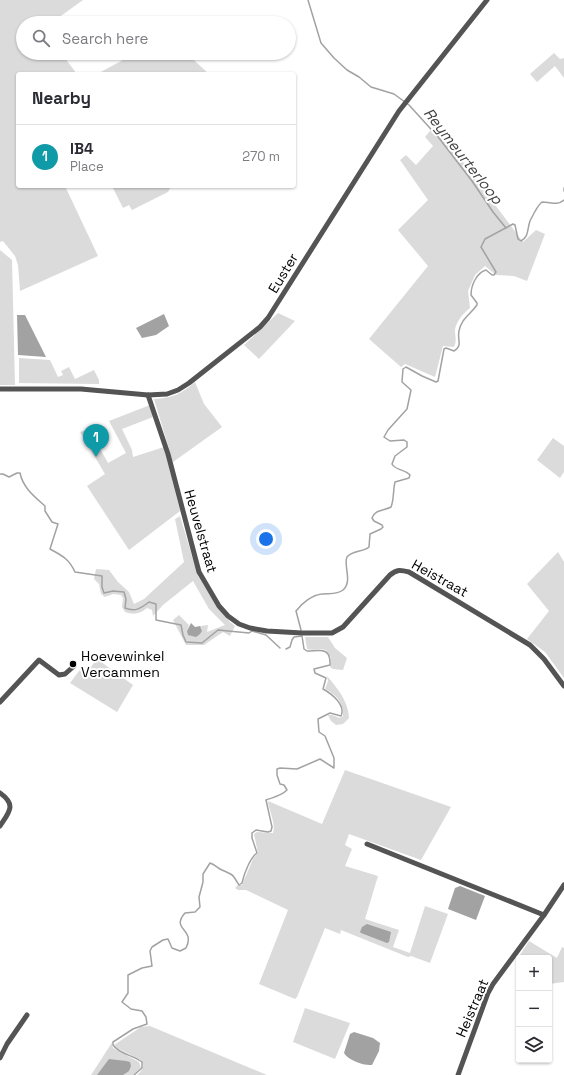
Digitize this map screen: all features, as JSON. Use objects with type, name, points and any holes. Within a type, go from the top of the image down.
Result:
[{"type":"street","name":"Euster","points":[[0,389],[81,389],[148,395],[167,394],[178,390],[189,383],[260,327],[268,318],[399,111],[487,0]]},
{"type":"street","name":"Heuvelstraat","points":[[148,395],[168,454],[199,572],[215,600],[228,616],[239,624],[250,628],[302,634]]},
{"type":"street","name":"Heistraat","points":[[302,634],[327,634],[337,631],[343,627],[390,575],[395,571],[400,570],[409,572],[530,645],[544,659],[564,686]]},
{"type":"street","points":[[0,702],[39,660],[59,675],[65,674],[74,666]]},
{"type":"street","points":[[0,793],[11,806],[0,826]]},
{"type":"street","points":[[367,844],[544,915]]},
{"type":"street","name":"Heistraat","points":[[458,1075],[488,993],[493,984],[544,915],[564,885]]},
{"type":"street","points":[[0,1058],[7,1044],[27,1015]]},
{"type":"shaded area","points":[[0,0],[83,0],[61,16],[16,16],[16,60],[66,60],[75,72],[16,72],[16,188],[66,188],[98,256],[20,291],[18,265],[15,256],[3,241],[0,242]]},
{"type":"shaded area","points":[[554,53],[560,59],[564,58],[564,78],[555,66],[537,82],[530,74]]},
{"type":"shaded area","points":[[123,60],[194,60],[207,72],[101,72]]},
{"type":"shaded area","points":[[434,126],[451,146],[523,242],[536,230],[545,234],[527,281],[514,276],[496,275],[485,266],[475,275],[468,291],[470,308],[457,323],[455,330],[456,341],[454,347],[443,346],[435,377],[405,364],[401,367],[369,339],[428,266],[398,230],[428,200],[400,160],[406,155],[416,165],[433,146],[425,137]]},
{"type":"shaded area","points":[[113,188],[170,188],[168,192],[132,210],[129,205],[123,208]]},
{"type":"shaded area","points":[[0,250],[12,260],[15,385],[0,385]]},
{"type":"shaded area","points":[[278,313],[295,321],[259,359],[244,345]]},
{"type":"shaded area","points":[[164,314],[169,326],[156,335],[142,338],[136,328]]},
{"type":"shaded area","points":[[17,315],[25,315],[46,357],[18,355]]},
{"type":"shaded area","points":[[19,358],[50,360],[58,377],[63,375],[61,371],[69,367],[75,379],[94,370],[99,380],[99,384],[19,383]]},
{"type":"shaded area","points":[[195,382],[204,404],[222,427],[173,462],[154,399],[176,395]]},
{"type":"shaded area","points":[[150,405],[153,417],[122,429],[132,450],[133,457],[164,447],[180,511],[129,550],[87,486],[105,474],[80,432],[89,429],[108,463],[126,453],[109,421]]},
{"type":"shaded area","points":[[553,438],[564,446],[564,472],[560,478],[537,460]]},
{"type":"shaded area","points":[[180,516],[198,576],[212,599],[230,622],[235,626],[230,636],[223,632],[204,645],[186,645],[173,620],[179,615],[189,625],[187,631],[202,631],[200,626],[208,625],[207,632],[225,625],[209,609],[193,581],[163,605],[153,616],[152,610],[147,608],[142,612],[137,613],[125,612],[122,607],[123,598],[121,595],[113,594],[105,597],[101,594],[99,584],[94,579],[96,569],[109,570],[118,582],[129,592],[134,604],[144,599],[184,562],[175,519]]},
{"type":"shaded area","points":[[558,552],[564,562],[564,678],[545,652],[527,639],[549,611],[527,584]]},
{"type":"shaded area","points":[[191,623],[195,627],[200,626],[202,631],[196,637],[188,635],[187,631]]},
{"type":"shaded area","points":[[305,637],[328,637],[335,648],[347,658],[343,670],[333,669],[330,667],[331,658],[326,650],[307,649]]},
{"type":"shaded area","points":[[97,659],[133,685],[117,712],[70,683],[82,667],[87,672]]},
{"type":"shaded area","points":[[327,676],[339,691],[347,706],[349,718],[343,724],[336,725],[331,721],[328,715],[340,718],[343,716],[343,711],[339,700],[325,689],[328,681]]},
{"type":"shaded area","points":[[345,770],[451,807],[421,860],[349,834],[345,845],[352,849],[345,866],[378,876],[365,919],[399,930],[393,947],[410,953],[425,906],[448,914],[430,963],[411,956],[408,957],[341,930],[340,934],[325,928],[295,999],[259,984],[288,910],[246,890],[238,890],[235,888],[238,885],[242,885],[253,859],[258,853],[254,834],[257,832],[273,833],[274,825],[268,801],[322,824]]},
{"type":"shaded area","points":[[460,886],[485,896],[476,920],[448,909],[455,888]]},
{"type":"shaded area","points":[[367,924],[391,932],[389,942],[387,943],[361,933],[362,927]]},
{"type":"shaded area","points":[[529,941],[557,958],[562,947],[564,948],[564,982],[552,984],[552,955],[520,955]]},
{"type":"shaded area","points":[[305,1008],[350,1023],[335,1059],[293,1042]]},
{"type":"shaded area","points":[[150,1026],[267,1075],[137,1075],[143,1068],[141,1060],[114,1045],[141,1027]]},
{"type":"shaded area","points":[[354,1032],[373,1038],[380,1043],[379,1051],[372,1065],[365,1065],[356,1062],[344,1053],[350,1034]]},
{"type":"shaded area","points":[[113,1041],[113,1048],[139,1062],[141,1068],[133,1075],[91,1075]]},
{"type":"shaded area","points":[[109,1059],[130,1062],[131,1066],[129,1071],[123,1075],[97,1075]]},
{"type":"waterway","name":"Reymeurterloop","points":[[308,0],[321,43],[334,58],[347,70],[359,77],[371,87],[394,94],[409,105],[439,138],[506,228]]},
{"type":"waterway","points":[[301,630],[296,611],[304,602],[315,596],[341,592],[346,587],[348,578],[346,564],[347,557],[352,553],[367,549],[369,547],[370,534],[383,527],[374,521],[372,518],[373,515],[391,507],[395,482],[409,478],[410,475],[408,473],[396,468],[392,464],[395,456],[407,447],[407,442],[404,440],[390,441],[384,437],[388,430],[407,409],[411,390],[402,382],[403,369],[406,367],[422,376],[436,382],[438,381],[444,349],[446,348],[454,351],[457,349],[459,345],[460,327],[477,305],[471,295],[475,280],[479,274],[486,270],[492,275],[496,272],[481,247],[485,239],[513,224],[515,225],[518,239],[521,241],[527,235],[530,221],[542,202],[556,203],[564,200]]},
{"type":"waterway","points":[[0,474],[9,477],[20,473],[24,483],[33,496],[45,506],[45,511],[52,522],[58,524],[50,549],[65,558],[75,572],[102,576],[102,587],[104,593],[113,591],[124,592],[126,599],[125,608],[135,610],[149,602],[156,604],[156,620],[181,625],[186,642],[202,643],[218,630],[249,633],[252,631],[266,635],[280,648]]},
{"type":"waterway","points":[[134,1075],[142,1068],[142,1062],[122,1052],[113,1045],[113,1042],[133,1029],[147,1024],[146,1017],[142,1011],[131,1009],[122,1002],[128,993],[128,975],[142,968],[152,966],[150,951],[152,947],[163,940],[168,939],[172,948],[180,951],[186,948],[188,936],[181,926],[181,919],[185,913],[195,912],[200,907],[199,897],[203,882],[203,874],[210,863],[232,875],[239,885],[242,883],[250,862],[257,853],[252,838],[252,833],[256,830],[271,831],[272,827],[266,800],[280,795],[287,790],[284,785],[280,784],[277,769],[297,769],[320,759],[334,768],[334,758],[325,736],[319,732],[318,719],[330,713],[341,716],[342,708],[337,700],[323,689],[326,678],[315,673],[314,669],[330,665],[329,655],[320,650],[307,651],[304,649],[302,636],[294,637],[290,647],[286,649]]},
{"type":"place","name":"IB4","points":[[96,457]]},
{"type":"place","name":"Hoevewinkel Vercammen","points":[[73,664]]}]
